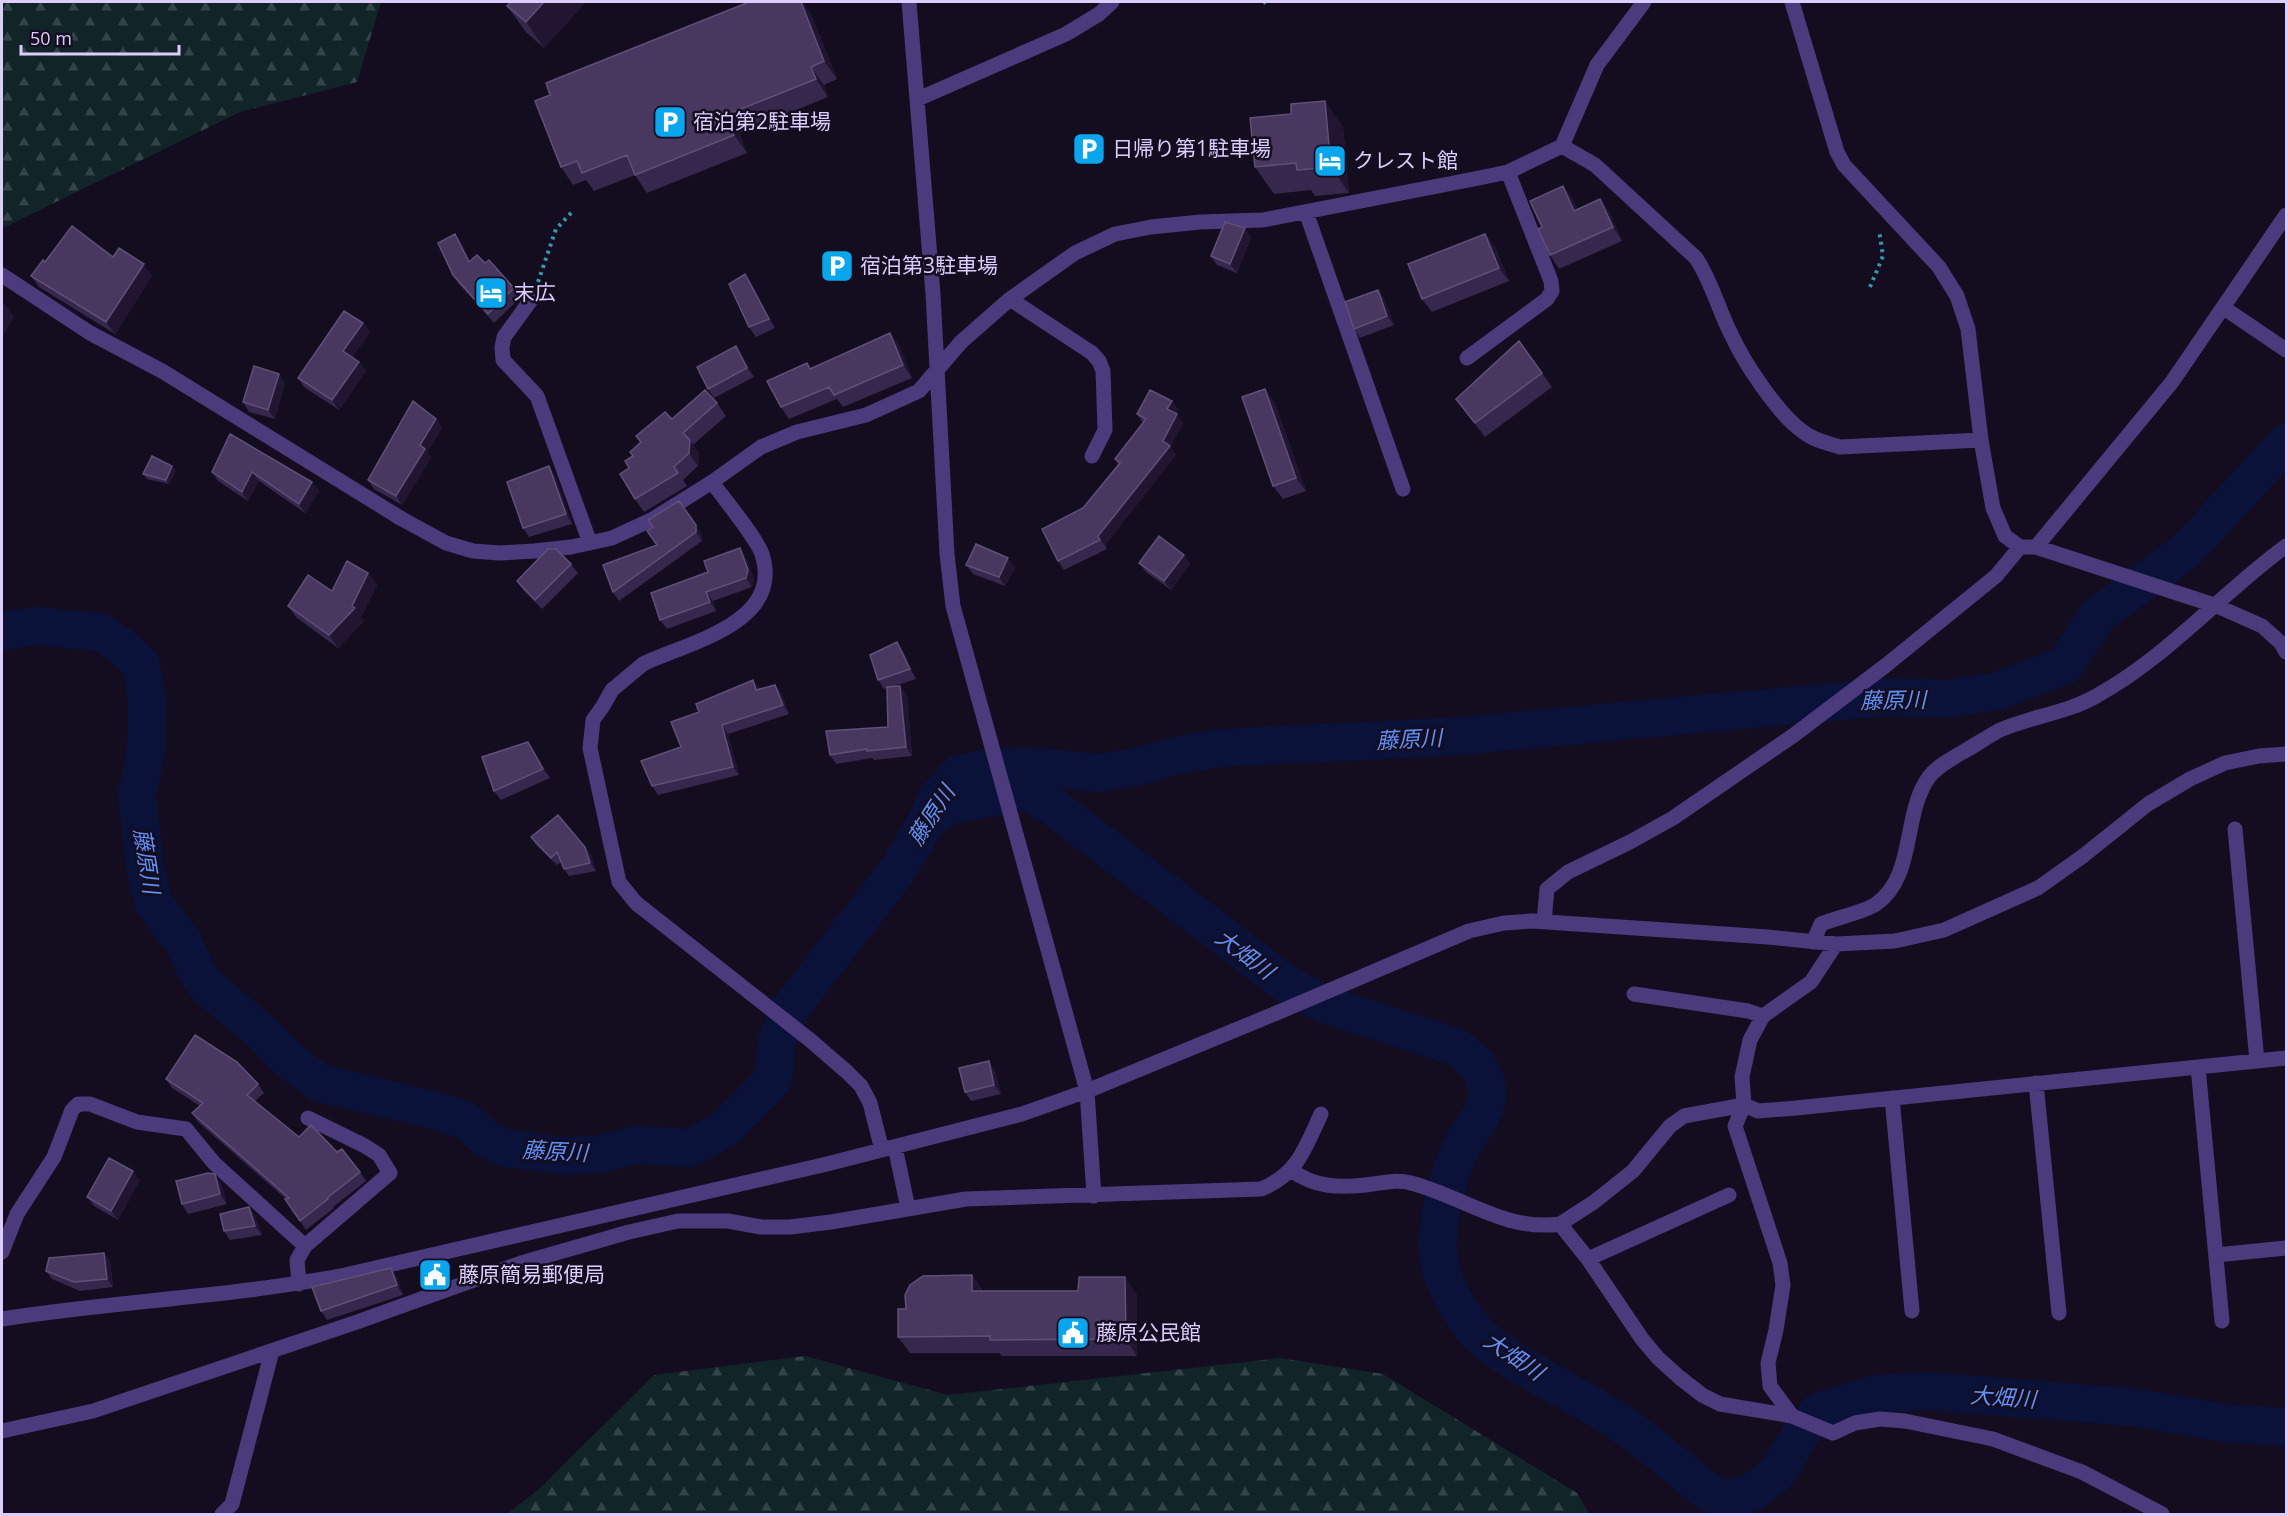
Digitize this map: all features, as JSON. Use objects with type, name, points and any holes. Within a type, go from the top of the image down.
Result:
[{"type":"street","points":[[909,2],[933,294],[947,554],[953,606],[1087,1091],[1094,1196]]},
{"type":"street","points":[[918,99],[1066,33],[1099,14],[1112,2]]},
{"type":"street","points":[[2,275],[90,333],[162,371],[402,519],[446,543],[473,552],[499,553],[534,551],[590,543],[612,538],[653,519],[712,482],[761,447],[797,432],[866,415],[920,391],[962,342],[1010,299],[1075,253],[1116,234],[1151,227],[1200,222],[1263,220],[1306,212],[1508,172],[1562,146],[1597,65],[1644,2]]},
{"type":"street","points":[[1792,2],[1837,152],[1844,165],[1939,267],[1957,296],[1968,329],[1981,440],[1993,508],[2005,536],[2020,547],[2036,547],[2211,603],[2262,626],[2281,643],[2286,652]]},
{"type":"street","points":[[1562,146],[1595,165],[1696,258],[1708,277],[1740,352],[1779,407],[1801,431],[1819,441],[1840,447],[1981,440]]},
{"type":"street","points":[[1467,358],[1546,299],[1552,291],[1551,281],[1508,172]]},
{"type":"street","points":[[1306,212],[1403,489]]},
{"type":"street","points":[[2036,547],[2172,382],[2224,308],[2282,233],[2286,215]]},
{"type":"street","points":[[533,297],[504,337],[503,360],[537,396],[590,543]]},
{"type":"street","points":[[1010,299],[1092,353],[1099,361],[1104,381],[1105,430],[1092,456]]},
{"type":"street","points":[[2224,308],[2286,350]]},
{"type":"street","points":[[712,482],[761,553],[765,586],[759,600],[735,623],[644,664],[631,673],[612,690],[594,720],[590,748],[619,882],[636,903],[810,1040],[861,1086],[889,1149],[908,1208]]},
{"type":"street","points":[[1813,942],[1821,924],[1874,906],[1888,895],[1898,876],[1919,796],[1929,777],[1939,766],[2001,730],[2068,709],[2099,695],[2137,669],[2211,603],[2286,546]]},
{"type":"street","points":[[1544,922],[1547,889],[1568,872],[1673,818],[1794,735],[1885,666],[1996,576],[2020,547]]},
{"type":"street","points":[[2,1319],[64,1309],[299,1284],[889,1149],[1022,1114],[1087,1091],[1469,931],[1504,923],[1544,922],[1836,944],[1895,941],[1944,930],[1991,911],[2038,888],[2083,856],[2148,804],[2190,779],[2225,763],[2259,756],[2286,754]]},
{"type":"street","points":[[2235,829],[2257,1061]]},
{"type":"street","points":[[1795,1417],[1770,1386],[1768,1363],[1783,1285],[1771,1230],[1735,1126],[1744,1106],[1742,1077],[1750,1040],[1763,1016],[1811,981],[1836,944]]},
{"type":"street","points":[[1634,994],[1748,1011],[1763,1016]]},
{"type":"street","points":[[1291,1170],[1305,1180],[1321,1186],[1388,1181],[1410,1183],[1453,1198],[1479,1211],[1542,1227],[1560,1224],[1594,1202],[1633,1171],[1670,1126],[1684,1116],[1744,1106],[1758,1110],[2286,1058]]},
{"type":"street","points":[[2198,1067],[2222,1321]]},
{"type":"street","points":[[2036,1083],[2059,1313]]},
{"type":"street","points":[[1892,1098],[1912,1311]]},
{"type":"street","points":[[2,1252],[17,1214],[54,1157],[72,1110],[78,1104],[90,1104],[137,1122],[186,1129],[214,1163],[305,1246]]},
{"type":"street","points":[[2,1431],[93,1411],[521,1263],[629,1232],[678,1221],[728,1221],[761,1227],[790,1227],[966,1199],[1261,1189],[1276,1183],[1301,1158],[1321,1114]]},
{"type":"street","points":[[299,1284],[297,1260],[305,1246],[390,1173],[379,1155],[308,1118]]},
{"type":"street","points":[[1588,1259],[1729,1195]]},
{"type":"street","points":[[1560,1224],[1588,1259],[1642,1339],[1658,1358],[1702,1395],[1720,1404],[1795,1417],[1833,1433],[1855,1424],[1880,1419],[1905,1421],[1993,1439],[2082,1472],[2162,1515]]},
{"type":"street","points":[[2216,1255],[2286,1248]]},
{"type":"street","points":[[222,1515],[232,1504],[272,1351]]},
{"type":"path","points":[[533,297],[556,229],[572,212]]},
{"type":"path","points":[[1870,286],[1883,256],[1878,228]]},
{"type":"green space","points":[[2,2],[381,2],[357,82],[240,112],[5,227],[2,225]]},
{"type":"green space","points":[[805,1356],[948,1395],[1280,1358],[1383,1374],[1577,1493],[1589,1514],[507,1514],[538,1490],[654,1375]]},
{"type":"building","points":[[511,2],[544,2],[526,22],[507,6]]},
{"type":"building","points":[[749,2],[801,2],[824,61],[811,67],[816,79],[726,115],[734,135],[635,175],[627,155],[582,173],[577,161],[561,167],[535,101],[550,95],[546,83]]},
{"type":"building","points":[[1325,101],[1331,167],[1297,170],[1296,163],[1255,167],[1250,118],[1291,114],[1291,104]]},
{"type":"building","points":[[1563,186],[1574,211],[1600,199],[1613,227],[1550,255],[1538,229],[1542,227],[1530,201]]},
{"type":"building","points":[[1225,222],[1245,228],[1230,264],[1211,256]]},
{"type":"building","points":[[72,226],[113,257],[119,248],[144,264],[106,322],[31,276],[43,260],[45,262]]},
{"type":"building","points":[[455,234],[469,262],[477,255],[485,263],[489,260],[514,288],[488,314],[453,275],[438,243]]},
{"type":"building","points":[[1485,234],[1499,268],[1422,299],[1408,264]]},
{"type":"building","points":[[745,274],[769,319],[749,327],[729,284]]},
{"type":"building","points":[[1378,290],[1387,316],[1354,329],[1345,302]]},
{"type":"building","points":[[344,311],[363,323],[343,351],[359,362],[332,400],[298,378]]},
{"type":"building","points":[[890,333],[903,365],[834,395],[829,387],[781,407],[767,381],[807,363],[810,369]]},
{"type":"building","points":[[1519,341],[1542,373],[1475,423],[1456,399]]},
{"type":"building","points":[[736,346],[747,368],[708,389],[697,367]]},
{"type":"building","points":[[254,366],[279,374],[268,410],[243,402]]},
{"type":"building","points":[[1265,389],[1296,478],[1273,486],[1242,397]]},
{"type":"building","points":[[705,390],[717,403],[683,433],[690,440],[689,453],[674,467],[678,473],[635,499],[620,474],[629,468],[625,461],[633,456],[630,452],[641,442],[636,436],[665,412],[672,419]]},
{"type":"building","points":[[1150,390],[1172,401],[1167,409],[1177,414],[1163,441],[1170,446],[1098,536],[1100,540],[1058,561],[1042,529],[1083,508],[1120,463],[1115,459],[1146,419],[1137,414]]},
{"type":"building","points":[[413,401],[436,419],[420,445],[425,449],[396,496],[368,480]]},
{"type":"building","points":[[230,434],[312,482],[299,504],[252,472],[242,492],[212,472]]},
{"type":"building","points":[[152,456],[172,466],[166,480],[143,474]]},
{"type":"building","points":[[549,466],[566,514],[523,528],[507,482]]},
{"type":"building","points":[[679,501],[696,525],[696,532],[613,592],[603,565],[657,545],[647,531],[653,527],[648,520]]},
{"type":"building","points":[[1159,536],[1184,555],[1164,581],[1139,563]]},
{"type":"building","points":[[976,544],[1008,558],[999,577],[966,565]]},
{"type":"building","points":[[740,548],[748,570],[746,578],[706,592],[710,602],[660,620],[651,593],[708,572],[704,561]]},
{"type":"building","points":[[548,549],[556,549],[571,564],[535,600],[517,581]]},
{"type":"building","points":[[347,561],[368,573],[352,606],[355,608],[329,635],[288,606],[308,575],[332,591]]},
{"type":"building","points":[[897,642],[910,669],[878,680],[870,655]]},
{"type":"building","points":[[753,680],[756,690],[775,685],[783,705],[722,725],[733,767],[652,786],[641,761],[681,747],[671,722],[699,712],[696,704]]},
{"type":"building","points":[[900,686],[906,747],[867,751],[867,749],[830,755],[826,731],[888,727],[887,687]]},
{"type":"building","points":[[528,742],[543,769],[494,791],[482,757]]},
{"type":"building","points":[[558,815],[585,847],[590,863],[564,869],[557,852],[551,858],[531,837]]},
{"type":"building","points":[[195,1035],[237,1062],[258,1084],[247,1095],[299,1137],[311,1125],[337,1152],[342,1149],[360,1172],[300,1221],[285,1199],[289,1198],[192,1113],[203,1103],[166,1079]]},
{"type":"building","points":[[989,1061],[994,1085],[965,1092],[959,1068]]},
{"type":"building","points":[[109,1158],[133,1171],[111,1211],[87,1197]]},
{"type":"building","points":[[208,1173],[215,1174],[220,1194],[182,1204],[176,1181]]},
{"type":"building","points":[[249,1207],[255,1226],[224,1231],[220,1214]]},
{"type":"building","points":[[104,1253],[107,1279],[74,1282],[46,1271],[49,1258]]},
{"type":"building","points":[[391,1268],[397,1285],[321,1311],[312,1287]]},
{"type":"building","points":[[972,1275],[972,1291],[1078,1291],[1079,1277],[1125,1277],[1126,1339],[990,1340],[990,1336],[898,1337],[898,1309],[906,1309],[905,1295],[910,1285],[923,1276]]},
{"type":"waterway","name":"藤原川","points":[[2,631],[36,626],[101,632],[125,649],[141,665],[147,699],[146,753],[137,794],[146,873],[153,902],[183,942],[198,974],[209,988],[261,1032],[290,1061],[320,1083],[441,1112],[467,1121],[486,1139],[506,1148],[566,1156],[602,1154],[635,1145],[691,1148],[725,1129],[772,1081],[776,1046],[790,1009],[897,871],[927,821],[936,799],[959,774],[990,768],[1025,766],[1099,773],[1218,748],[1449,737],[1886,697],[1948,699],[1998,691],[2065,665],[2097,616],[2187,550],[2286,443]]},
{"type":"waterway","name":"大畑川","points":[[927,821],[947,806],[997,796],[1015,786],[1052,806],[1289,986],[1324,1004],[1456,1047],[1467,1055],[1480,1070],[1486,1082],[1486,1104],[1456,1158],[1443,1202],[1438,1233],[1441,1271],[1457,1305],[1479,1335],[1487,1342],[1519,1364],[1619,1422],[1708,1492],[1723,1498],[1739,1497],[1753,1492],[1777,1473],[1802,1432],[1819,1411],[1877,1394],[1926,1391],[2133,1407],[2230,1424],[2286,1427]]},
{"type":"place","name":"宿泊第2駐車場","points":[[670,122]]},
{"type":"place","name":"日帰り第1駐車場","points":[[1089,149]]},
{"type":"place","name":"クレスト館","points":[[1330,161]]},
{"type":"place","name":"宿泊第3駐車場","points":[[837,266]]},
{"type":"place","name":"末広","points":[[491,293]]},
{"type":"place","name":"藤原簡易郵便局","points":[[435,1275]]},
{"type":"place","name":"藤原公民館","points":[[1073,1333]]}]
